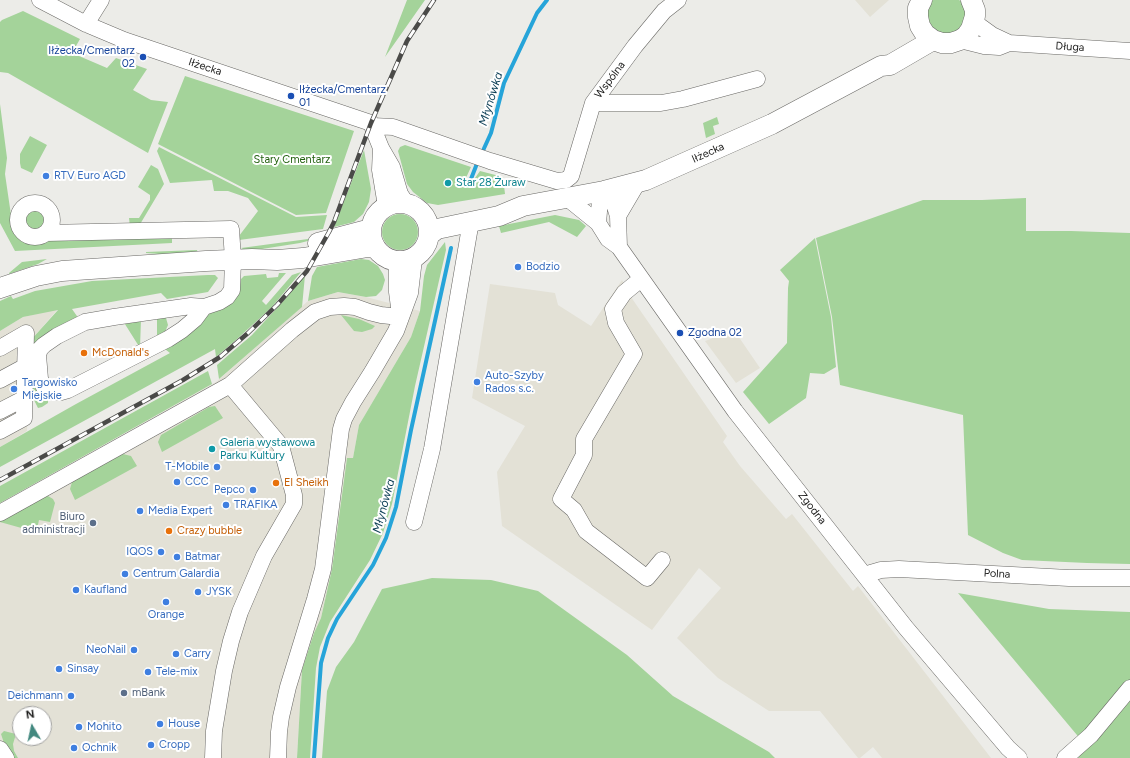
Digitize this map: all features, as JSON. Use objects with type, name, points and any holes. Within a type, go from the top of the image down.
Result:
[{"type":"main road","points":[[921,0],[918,8],[920,26],[925,34],[933,40],[942,43],[951,43],[966,36],[971,29],[974,7]]},
{"type":"main road","name":"Iłżecka","points":[[881,66],[885,59],[898,49],[920,26]]},
{"type":"main road","name":"Iłżecka","points":[[429,235],[436,229],[499,216],[523,206],[604,191],[638,182],[702,156],[772,124],[881,66],[890,65],[933,40]]},
{"type":"main road","points":[[0,288],[36,276],[62,271],[243,259],[292,259],[368,247],[372,238],[373,221],[379,212],[392,204],[406,203],[414,207],[423,214],[427,222],[429,235],[423,249],[414,259],[404,262],[394,262],[385,258],[372,238]]},
{"type":"main road","name":"Iłżecka","points":[[423,214],[444,214],[499,204],[523,206]]},
{"type":"street","name":"Iłżecka","points":[[40,0],[86,24],[124,40],[171,57],[368,121],[373,126],[393,127],[490,161],[557,181],[566,180],[571,176]]},
{"type":"street","points":[[86,24],[101,0]]},
{"type":"street","name":"Wspólna","points":[[571,176],[593,103],[635,46],[664,11],[678,0]]},
{"type":"street","name":"Długa","points":[[974,7],[992,35],[1009,43],[1130,51]]},
{"type":"street","name":"Długa","points":[[960,40],[984,46],[999,47],[1009,43]]},
{"type":"street","points":[[593,103],[661,103],[683,99],[757,79]]},
{"type":"street","points":[[373,126],[381,148],[392,167],[400,194],[406,203]]},
{"type":"street","points":[[381,148],[380,170],[385,207]]},
{"type":"street","points":[[618,216],[638,182]]},
{"type":"street","points":[[598,223],[600,200],[604,191],[610,195],[613,200],[618,216],[619,246]]},
{"type":"street","name":"Zgodna","points":[[567,198],[598,223],[608,239],[619,246],[735,411],[906,628],[1008,748],[1019,758]]},
{"type":"street","points":[[414,522],[432,449],[471,221]]},
{"type":"street","points":[[46,233],[231,229],[243,259],[232,290],[227,297],[219,302],[204,307],[191,306],[85,322],[50,341],[40,349],[38,355],[40,379],[44,387],[53,392],[68,390],[168,339],[195,319],[204,307]]},
{"type":"street","points":[[278,758],[281,717],[323,570],[341,429],[344,419],[353,402],[396,331],[410,292],[414,259]]},
{"type":"street","points":[[394,262],[397,269],[397,292],[400,317]]},
{"type":"street","points":[[641,279],[624,293],[613,308],[616,323],[634,354],[584,439],[584,455],[561,499],[574,510],[586,531],[647,578],[662,560]]},
{"type":"street","points":[[0,513],[230,385],[292,330],[316,312],[330,307],[350,306],[381,315],[400,317]]},
{"type":"street","points":[[162,310],[182,330]]},
{"type":"street","points":[[0,348],[26,333],[24,418],[0,431]]},
{"type":"street","points":[[0,380],[26,366]]},
{"type":"street","points":[[213,758],[214,731],[224,671],[240,612],[264,556],[294,504],[289,474],[281,446],[230,385]]},
{"type":"street","points":[[0,411],[25,398]]},
{"type":"street","name":"Polna","points":[[864,574],[881,570],[899,569],[1069,578],[1130,578]]},
{"type":"street","points":[[1065,758],[1091,735],[1130,688]]},
{"type":"street","points":[[0,749],[6,758]]},
{"type":"shaded area","points":[[855,0],[889,0],[870,17]]},
{"type":"shaded area","points":[[622,280],[633,300],[727,436],[723,442],[740,466],[786,519],[792,514],[853,591],[858,586],[991,758],[882,758],[873,747],[858,758],[820,711],[769,711],[718,678],[677,638],[721,588],[699,568],[652,630],[502,526],[497,472],[525,426],[472,398],[490,284],[555,293],[558,305],[591,326]]},
{"type":"shaded area","points":[[338,292],[366,297],[420,311],[411,337],[359,425],[353,458],[347,458],[332,569],[321,618],[314,633],[302,670],[297,758],[0,758],[0,503],[216,382],[308,301]]},
{"type":"shaded area","name":"Targowisko Miejskie","points":[[58,309],[30,341],[27,431],[0,447],[0,331],[23,317]]},
{"type":"shaded area","points":[[734,330],[760,368],[736,383],[705,341]]},
{"type":"green space","points":[[407,0],[425,0],[385,57]]},
{"type":"green space","points":[[933,0],[959,0],[962,2],[965,8],[965,21],[957,31],[945,35],[933,30],[927,19],[928,6]]},
{"type":"green space","points":[[23,11],[80,39],[72,53],[107,68],[116,58],[147,69],[133,90],[151,100],[168,102],[148,153],[8,73],[0,72],[0,22]]},
{"type":"green space","name":"Stary Cmentarz","points":[[185,76],[354,131],[326,213],[296,215],[158,144]]},
{"type":"green space","points":[[0,104],[7,158],[5,174],[11,215],[15,228],[23,236],[32,240],[43,241],[172,235],[172,243],[15,251],[0,223]]},
{"type":"green space","points":[[717,117],[719,124],[713,126],[715,134],[706,138],[703,123]]},
{"type":"green space","points":[[30,136],[47,145],[32,173],[21,168],[20,163],[20,154]]},
{"type":"green space","points":[[405,145],[471,167],[465,180],[475,178],[480,171],[503,177],[505,194],[438,205],[427,203],[413,192],[407,184],[398,151],[400,147]]},
{"type":"green space","points":[[159,147],[296,217],[327,215],[323,229],[239,240],[239,236],[258,211],[248,198],[228,191],[214,191],[212,180],[170,183],[157,151]]},
{"type":"green space","points":[[364,150],[371,189],[369,202],[363,214],[354,222],[334,227]]},
{"type":"green space","points":[[151,165],[158,169],[164,184],[139,226],[130,227],[129,218],[139,218],[150,200],[150,195],[138,187]]},
{"type":"green space","points":[[1026,198],[1026,231],[1130,233],[1130,564],[1022,560],[1003,553],[968,535],[963,415],[840,385],[832,317],[816,238],[923,200]]},
{"type":"green space","points":[[35,208],[43,211],[46,219],[43,227],[35,230],[27,227],[24,219],[27,211]]},
{"type":"green space","points":[[404,214],[413,219],[417,225],[417,239],[413,245],[404,250],[396,250],[387,245],[383,239],[382,228],[387,219],[393,215]]},
{"type":"green space","points":[[555,215],[579,220],[586,226],[577,237],[549,222],[501,233],[499,226]]},
{"type":"green space","points":[[323,237],[300,243],[262,249],[247,251],[241,248]]},
{"type":"green space","points":[[815,238],[831,317],[836,367],[824,374],[810,373],[806,398],[769,424],[743,392],[787,343],[789,281],[780,270]]},
{"type":"green space","points":[[445,242],[446,250],[415,386],[392,504],[383,533],[370,560],[330,622],[320,647],[316,668],[310,758],[297,758],[302,670],[314,633],[321,618],[332,569],[347,458],[353,458],[359,425],[411,337],[420,311],[424,276],[427,265]]},
{"type":"green space","points":[[197,250],[198,255],[184,256],[146,253],[146,252]]},
{"type":"green space","points":[[47,259],[38,264],[9,274],[22,262]]},
{"type":"green space","points":[[361,259],[369,260],[378,266],[383,274],[385,280],[382,290],[376,296],[366,297],[338,292],[308,301],[312,276],[317,267]]},
{"type":"green space","points":[[301,272],[272,307],[216,357],[215,349],[0,467],[0,447],[170,353],[161,346],[239,289],[241,279],[244,276],[266,274],[267,278],[278,277],[279,273],[286,273],[262,301],[266,305],[292,275]]},
{"type":"green space","points":[[215,275],[218,278],[208,292],[167,299],[161,293],[72,309],[79,319],[33,349],[30,341],[58,310],[23,317],[0,331],[0,301],[11,296],[13,299],[35,291],[92,281]]},
{"type":"green space","points":[[305,275],[302,307],[219,379],[217,365],[252,335]]},
{"type":"green space","points":[[157,315],[166,318],[168,325],[165,332],[157,338]]},
{"type":"green space","points":[[341,315],[359,319],[375,326],[372,329],[362,332],[354,331]]},
{"type":"green space","points":[[141,319],[140,348],[123,321]]},
{"type":"green space","points":[[208,371],[212,384],[0,503],[0,486]]},
{"type":"green space","points":[[33,382],[41,394],[48,399],[48,403],[42,407],[38,408],[33,398],[31,391]]},
{"type":"green space","points":[[215,406],[223,418],[162,452],[158,442],[161,435],[209,407]]},
{"type":"green space","points":[[123,454],[131,456],[137,466],[75,500],[70,489],[72,482]]},
{"type":"green space","points":[[48,496],[53,499],[55,503],[50,522],[39,520],[37,529],[26,527],[25,529],[0,522],[0,520],[43,497]]},
{"type":"green space","points":[[432,578],[491,580],[538,591],[627,655],[673,696],[769,752],[775,758],[322,758],[327,691],[336,667],[354,642],[382,589]]},
{"type":"green space","points":[[958,593],[1049,609],[1130,612],[1130,758],[1078,758],[1087,747]]},
{"type":"green space","points":[[4,731],[12,733],[12,746],[18,758],[14,758],[4,743],[1,734]]},
{"type":"waterway","name":"Młynówka","points":[[481,155],[491,133],[504,83],[537,13],[547,0]]},
{"type":"waterway","name":"Młynówka","points":[[469,184],[478,161]]},
{"type":"waterway","name":"Młynówka","points":[[314,758],[321,663],[328,638],[337,619],[373,565],[386,538],[396,507],[411,430],[451,248]]},
{"type":"railway","points":[[0,480],[183,380],[220,357],[277,305],[307,271],[329,232],[371,123],[407,41],[434,0]]},
{"type":"place","name":"Iłżecka/Cmentarz 02","points":[[143,57]]},
{"type":"place","name":"Iłżecka/Cmentarz 01","points":[[291,96]]},
{"type":"place","name":"RTV Euro AGD","points":[[46,176]]},
{"type":"place","name":"Star 28 Żuraw","points":[[448,183]]},
{"type":"place","name":"Bodzio","points":[[518,267]]},
{"type":"place","name":"Zgodna 02","points":[[680,333]]},
{"type":"place","name":"McDonald's","points":[[84,353]]},
{"type":"place","name":"Auto-Szyby Rados s.c.","points":[[477,382]]},
{"type":"place","name":"Targowisko Miejskie","points":[[14,389]]},
{"type":"place","name":"Galeria wystawowa Parku Kultury","points":[[212,449]]},
{"type":"place","name":"T-Mobile","points":[[217,467]]},
{"type":"place","name":"CCC","points":[[177,482]]},
{"type":"place","name":"El Sheikh","points":[[276,483]]},
{"type":"place","name":"Pepco","points":[[253,490]]},
{"type":"place","name":"TRAFIKA","points":[[226,505]]},
{"type":"place","name":"Media Expert","points":[[140,511]]},
{"type":"place","name":"Biuro administracji","points":[[93,523]]},
{"type":"place","name":"Crazy bubble","points":[[169,531]]},
{"type":"place","name":"IQOS","points":[[161,552]]},
{"type":"place","name":"Batmar","points":[[177,557]]},
{"type":"place","name":"Centrum Galardia","points":[[125,574]]},
{"type":"place","name":"Kaufland","points":[[76,590]]},
{"type":"place","name":"JYSK","points":[[198,592]]},
{"type":"place","name":"Orange","points":[[166,602]]},
{"type":"place","name":"NeoNail","points":[[134,650]]},
{"type":"place","name":"Carry","points":[[176,654]]},
{"type":"place","name":"Sinsay","points":[[59,669]]},
{"type":"place","name":"Tele-mix","points":[[148,672]]},
{"type":"place","name":"mBank","points":[[124,693]]},
{"type":"place","name":"Deichmann","points":[[71,696]]},
{"type":"place","name":"House","points":[[160,724]]},
{"type":"place","name":"Mohito","points":[[79,727]]},
{"type":"place","name":"Cropp","points":[[151,745]]},
{"type":"place","name":"Ochnik","points":[[74,748]]}]
